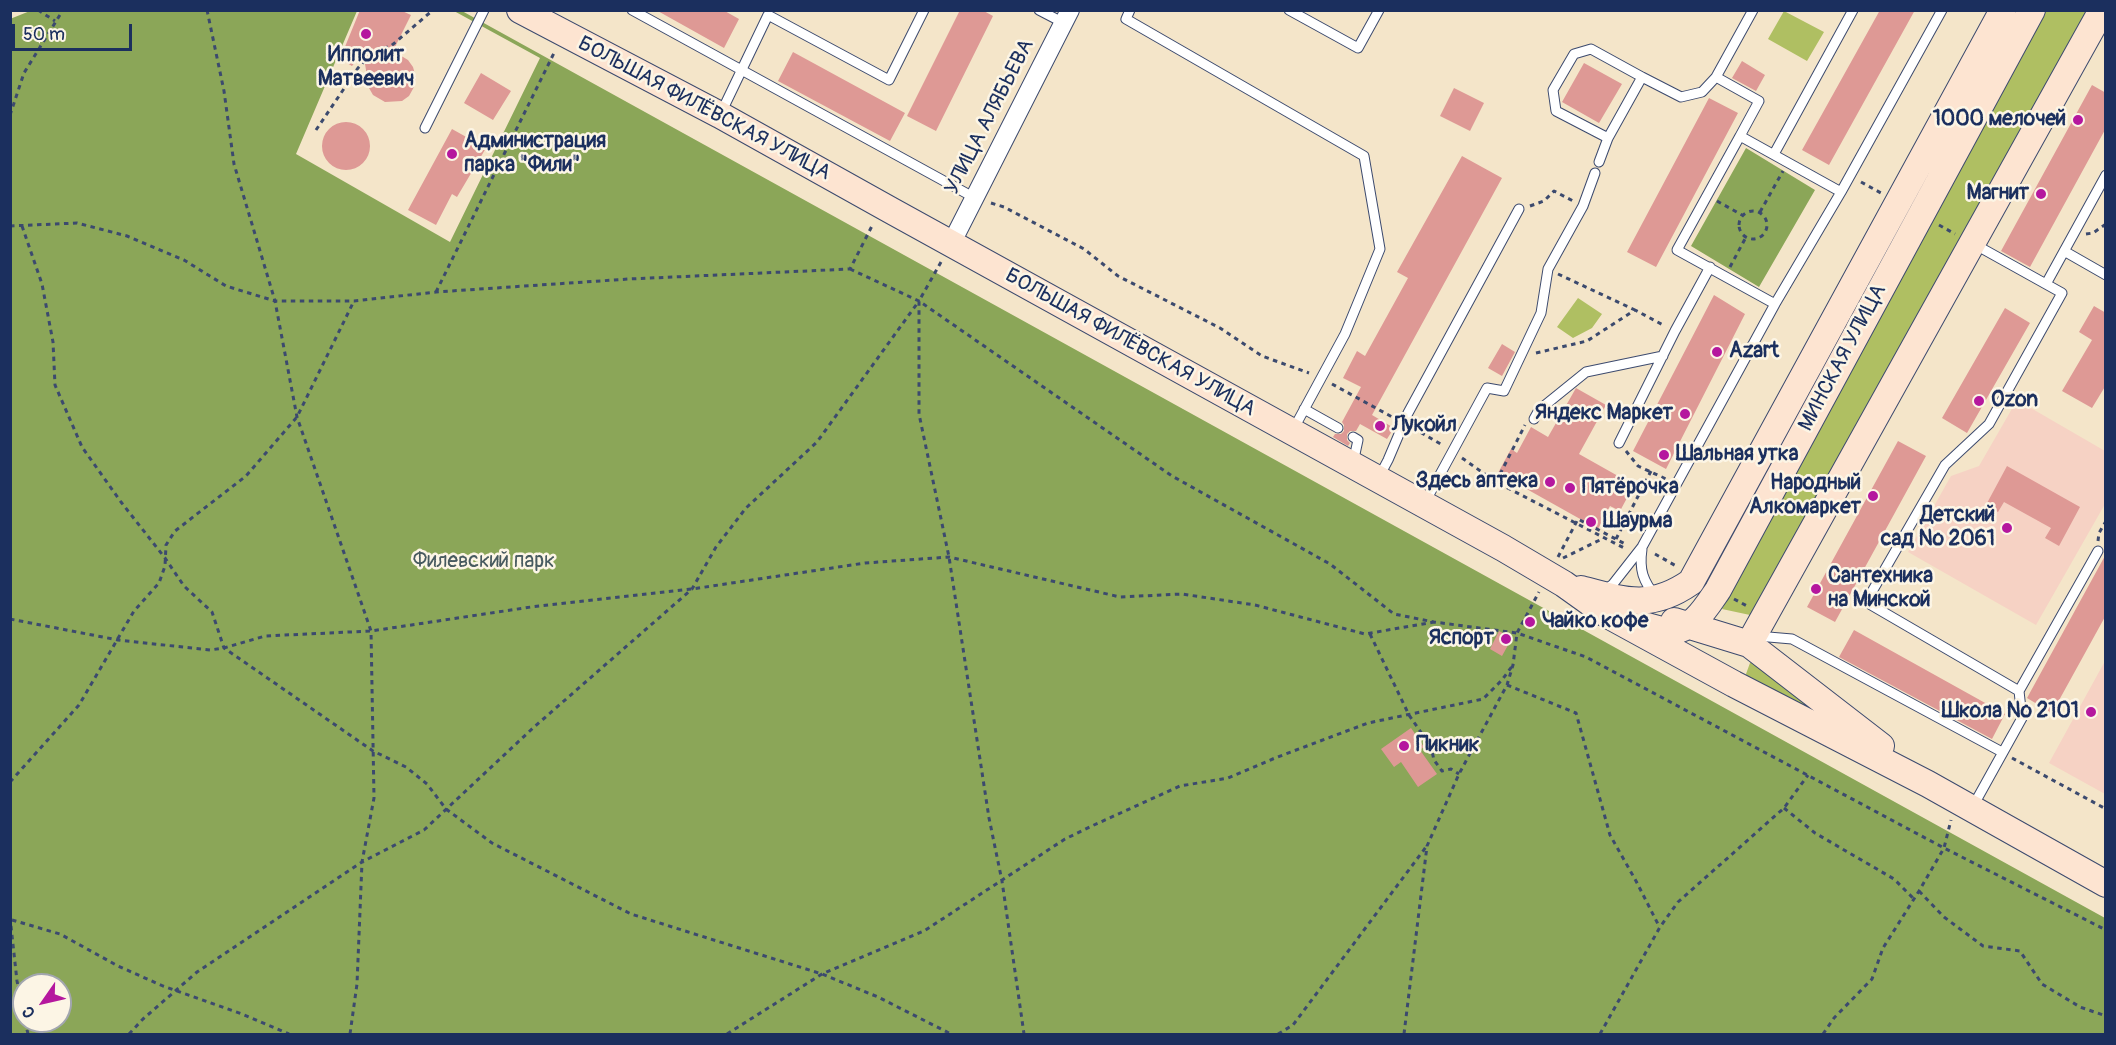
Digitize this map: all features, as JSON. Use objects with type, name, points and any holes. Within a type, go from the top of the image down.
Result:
[{"type":"main road","name":"МИНСКАЯ УЛИЦА","points":[[1685,575],[2004,10]]},
{"type":"main road","name":"МИНСКАЯ УЛИЦА","points":[[1688,625],[1724,593],[2032,10]]},
{"type":"main road","points":[[1724,593],[1716,602],[1717,609],[1743,639],[1972,243],[2102,10]]},
{"type":"main road","name":"БОЛЬШАЯ ФИЛЁВСКАЯ УЛИЦА","points":[[533,14],[720,115],[946,253],[1353,465],[1556,580],[1603,604],[1734,684],[1928,784],[2106,884]]},
{"type":"main road","points":[[1603,604],[1658,598],[1677,592],[1685,575]]},
{"type":"main road","name":"БОЛЬШАЯ ФИЛЁВСКАЯ УЛИЦА","points":[[1685,575],[1686,608],[1691,636],[1700,650],[1734,684]]},
{"type":"main road","name":"БОЛЬШАЯ ФИЛЁВСКАЯ УЛИЦА","points":[[1632,602],[1671,620],[1743,639],[1928,784]]},
{"type":"main road","points":[[1603,604],[1670,631],[1677,631],[1688,625]]},
{"type":"street","name":"УЛИЦА АЛЯБЬЕВА","points":[[946,253],[1067,17]]},
{"type":"lane","points":[[424,128],[484,10]]},
{"type":"lane","points":[[632,10],[975,198]]},
{"type":"lane","points":[[720,115],[768,15],[889,80],[924,10]]},
{"type":"lane","points":[[1039,10],[1067,17]]},
{"type":"lane","points":[[1130,10],[1126,19],[1364,156],[1380,249],[1346,334],[1292,432]]},
{"type":"lane","points":[[1289,10],[1358,48],[1379,10]]},
{"type":"lane","points":[[1608,138],[1556,111],[1552,90],[1574,54],[1591,49],[1682,97],[1702,92],[1716,77],[1753,10]]},
{"type":"lane","points":[[1773,154],[1853,10]]},
{"type":"lane","points":[[1603,604],[1613,584],[1642,547],[1775,304],[1841,192],[1942,10]]},
{"type":"lane","points":[[1599,162],[1608,138],[1642,77]]},
{"type":"lane","points":[[1716,77],[1760,101],[1677,250],[1775,304]]},
{"type":"lane","points":[[1740,136],[1841,192]]},
{"type":"lane","points":[[1424,505],[1487,388],[1504,391],[1541,314],[1548,269],[1582,206],[1595,173]]},
{"type":"lane","points":[[2046,284],[2106,176]]},
{"type":"lane","points":[[1377,479],[1404,423],[1519,209]]},
{"type":"lane","points":[[1972,243],[2062,293],[1989,424],[1945,465],[1866,602],[2019,691]]},
{"type":"lane","points":[[2064,251],[2106,275]]},
{"type":"lane","points":[[1619,442],[1710,267]]},
{"type":"lane","points":[[1534,419],[1539,410],[1586,372],[1663,356]]},
{"type":"lane","points":[[1304,409],[1338,428]]},
{"type":"lane","points":[[1353,437],[1358,440],[1353,465]]},
{"type":"lane","points":[[1642,547],[1640,566],[1646,582],[1658,598]]},
{"type":"lane","points":[[1963,803],[2002,752],[2022,718],[2019,691],[2098,551]]},
{"type":"lane","points":[[1743,639],[1792,639],[1982,747],[2002,752]]},
{"type":"path","points":[[38,10],[55,21]]},
{"type":"path","points":[[10,115],[24,73],[63,10]]},
{"type":"path","points":[[207,10],[224,91],[234,164],[275,301],[297,417],[371,631],[374,798],[363,862],[357,984],[350,1035]]},
{"type":"path","points":[[316,130],[358,68],[373,52],[391,46],[433,10]]},
{"type":"path","points":[[436,292],[556,49]]},
{"type":"path","points":[[1760,212],[1788,162]]},
{"type":"path","points":[[1519,209],[1544,201],[1554,191],[1582,206]]},
{"type":"path","points":[[1708,195],[1742,215]]},
{"type":"path","points":[[975,198],[1004,207],[1084,249],[1118,276],[1220,328],[1262,356],[1322,378],[1453,450],[1496,482],[1575,524]]},
{"type":"path","points":[[1753,210],[1760,212],[1768,224],[1766,231],[1761,237],[1754,239],[1746,237],[1740,232],[1738,223],[1742,215],[1753,210]]},
{"type":"path","points":[[10,226],[77,223],[128,236],[184,260],[226,286],[275,301],[354,301],[436,292],[629,279],[850,268],[919,301],[1172,476],[1330,564],[1394,614],[1517,633],[1586,657],[1944,848],[2106,930]]},
{"type":"path","points":[[850,268],[873,224]]},
{"type":"path","points":[[22,225],[42,284],[53,342],[56,385],[82,447],[184,586],[212,612],[224,648],[373,751],[406,767],[427,784],[446,809],[492,843],[631,914],[822,975],[878,997],[951,1035]]},
{"type":"path","points":[[1725,276],[1746,237]]},
{"type":"path","points":[[129,1035],[142,1019],[197,972],[363,862],[424,830],[533,728],[692,589],[716,547],[746,508],[817,442],[919,301],[946,253]]},
{"type":"path","points":[[1548,269],[1675,331]]},
{"type":"path","points":[[10,782],[79,705],[134,611],[159,583],[165,566],[166,545],[175,531],[246,476],[297,417],[354,301]]},
{"type":"path","points":[[919,301],[919,414],[949,557],[989,818],[1002,881],[1024,1035]]},
{"type":"path","points":[[1520,357],[1587,340],[1635,310]]},
{"type":"path","points":[[1496,482],[1527,422],[1534,419]]},
{"type":"path","points":[[1619,442],[1638,466],[1677,484]]},
{"type":"path","points":[[1615,541],[1651,471]]},
{"type":"path","points":[[1604,538],[1555,562],[1578,519],[1615,541],[1629,546],[1642,547]]},
{"type":"path","points":[[2098,551],[2098,533],[2106,521]]},
{"type":"path","points":[[1655,554],[1685,575]]},
{"type":"path","points":[[10,619],[118,640],[210,650],[265,636],[371,631],[531,607],[692,589],[865,563],[949,557],[1120,597],[1182,594],[1255,605],[1370,634],[1434,622]]},
{"type":"path","points":[[1278,1035],[1293,1025],[1427,846],[1459,774],[1507,685],[1513,665],[1517,633],[1556,580]]},
{"type":"path","points":[[1724,593],[1754,610]]},
{"type":"path","points":[[1370,634],[1410,715],[1431,747],[1434,760],[1442,771],[1451,768],[1459,774]]},
{"type":"path","points":[[727,1035],[822,975],[924,931],[1065,839],[1180,786],[1228,778],[1368,723],[1484,699],[1503,680],[1513,665]]},
{"type":"path","points":[[1507,685],[1576,713],[1610,835],[1660,927]]},
{"type":"path","points":[[2002,752],[2106,809]]},
{"type":"path","points":[[1600,1035],[1660,927],[1678,902],[1784,808],[1808,775]]},
{"type":"path","points":[[1823,1035],[1834,1018],[1872,979],[1883,948],[1944,848],[1951,818],[1963,803]]},
{"type":"path","points":[[1784,808],[1815,833],[1894,879],[1914,899]]},
{"type":"path","points":[[1404,1035],[1427,846]]},
{"type":"path","points":[[1919,891],[1944,917],[1983,946],[2020,951],[2042,984],[2080,1007],[2106,1016]]},
{"type":"path","points":[[16,973],[11,919],[60,934],[118,966],[175,991],[242,1014],[289,1035]]},
{"type":"shaded area","name":"Детский сад № 2061","points":[[2017,400],[2105,451],[2105,504],[2036,625],[1908,552],[1951,476],[1979,466]]},
{"type":"shaded area","name":"Школа № 2101","points":[[2105,661],[2105,794],[2049,763]]},
{"type":"green space","name":"Филевский парк","points":[[30,11],[357,11],[296,154],[450,242],[540,58],[454,11],[462,11],[2105,918],[2105,1034],[11,1034],[10,19]]},
{"type":"green space","points":[[1784,11],[1824,32],[1807,61],[1768,39]]},
{"type":"green space","points":[[2045,11],[2093,11],[1750,615],[1722,609]]},
{"type":"green space","points":[[1746,148],[1815,190],[1759,287],[1691,246]]},
{"type":"green space","points":[[1578,298],[1602,314],[1592,328],[1573,338],[1557,327]]},
{"type":"green space","points":[[1754,661],[1862,736],[1747,677],[1750,663]]},
{"type":"building","points":[[360,10],[400,10],[411,15],[393,51],[408,60],[416,78],[409,96],[402,101],[385,102],[373,95],[369,88],[363,52],[352,66],[340,59]]},
{"type":"building","points":[[656,10],[723,10],[739,19],[724,48]]},
{"type":"building","points":[[960,10],[982,10],[993,16],[936,131],[907,116]]},
{"type":"building","points":[[1880,10],[1915,10],[1829,165],[1802,150]]},
{"type":"building","points":[[793,52],[905,113],[890,141],[778,81]]},
{"type":"building","points":[[1742,61],[1765,75],[1756,91],[1732,78]]},
{"type":"building","points":[[1584,63],[1622,84],[1599,123],[1562,102]]},
{"type":"building","points":[[481,73],[511,91],[493,120],[464,103]]},
{"type":"building","points":[[2092,85],[2106,93],[2106,128],[2030,267],[2001,251]]},
{"type":"building","points":[[1454,88],[1484,103],[1470,131],[1440,116]]},
{"type":"building","points":[[1709,98],[1738,113],[1656,267],[1627,252]]},
{"type":"building","points":[[341,122],[351,122],[366,132],[370,146],[369,155],[360,166],[351,170],[341,170],[326,160],[322,151],[322,141],[332,126]]},
{"type":"building","points":[[452,129],[486,148],[457,197],[452,194],[436,225],[408,210]]},
{"type":"building","points":[[1462,156],[1502,178],[1372,415],[1394,428],[1387,439],[1360,424],[1356,431],[1350,431],[1347,434],[1347,440],[1350,443],[1348,446],[1333,437],[1344,431],[1342,422],[1361,387],[1343,378],[1357,351],[1365,356],[1408,278],[1397,272]]},
{"type":"building","points":[[1714,295],[1745,314],[1666,469],[1633,451]]},
{"type":"building","points":[[2094,306],[2106,313],[2106,385],[2092,408],[2062,391],[2092,340],[2079,332]]},
{"type":"building","points":[[2005,308],[2030,323],[1967,433],[1942,418]]},
{"type":"building","points":[[1502,344],[1515,352],[1502,376],[1488,368]]},
{"type":"building","points":[[1576,388],[1606,405],[1579,454],[1634,485],[1620,511],[1610,506],[1598,529],[1498,473],[1511,449],[1517,453],[1531,427],[1548,437]]},
{"type":"building","points":[[1898,441],[1926,456],[1835,622],[1807,607]]},
{"type":"building","points":[[2007,466],[2080,507],[2059,546],[2045,538],[2051,528],[2004,502],[1998,512],[1986,505]]},
{"type":"building","points":[[2106,554],[2106,615],[2052,713],[2027,698]]},
{"type":"building","points":[[1854,630],[2005,714],[1992,739],[1839,657]]},
{"type":"building","points":[[1499,631],[1512,638],[1502,656],[1490,649]]},
{"type":"building","points":[[1411,728],[1424,747],[1420,750],[1437,774],[1418,787],[1401,762],[1394,767],[1381,749]]},
{"type":"place","name":"Ипполит Матвеевич","points":[[366,34]]},
{"type":"place","name":"1000 мелочей","points":[[2078,120]]},
{"type":"place","name":"Администрация парка \"Фили\"","points":[[452,154]]},
{"type":"place","name":"Магнит","points":[[2041,194]]},
{"type":"place","name":"Azart","points":[[1717,352]]},
{"type":"place","name":"Ozon","points":[[1979,401]]},
{"type":"place","name":"Яндекс Маркет","points":[[1685,414]]},
{"type":"place","name":"Лукойл","points":[[1380,426]]},
{"type":"place","name":"Шальная утка","points":[[1664,455]]},
{"type":"place","name":"Здесь аптека","points":[[1550,482]]},
{"type":"place","name":"Пятёрочка","points":[[1570,488]]},
{"type":"place","name":"Народный Алкомаркет","points":[[1873,496]]},
{"type":"place","name":"Шаурма","points":[[1591,522]]},
{"type":"place","name":"Детский сад № 2061","points":[[2007,528]]},
{"type":"place","name":"Сантехника на Минской","points":[[1816,589]]},
{"type":"place","name":"Чайко кофе","points":[[1530,622]]},
{"type":"place","name":"Яспорт","points":[[1506,639]]},
{"type":"place","name":"Школа № 2101","points":[[2091,712]]},
{"type":"place","name":"Пикник","points":[[1404,746]]}]
